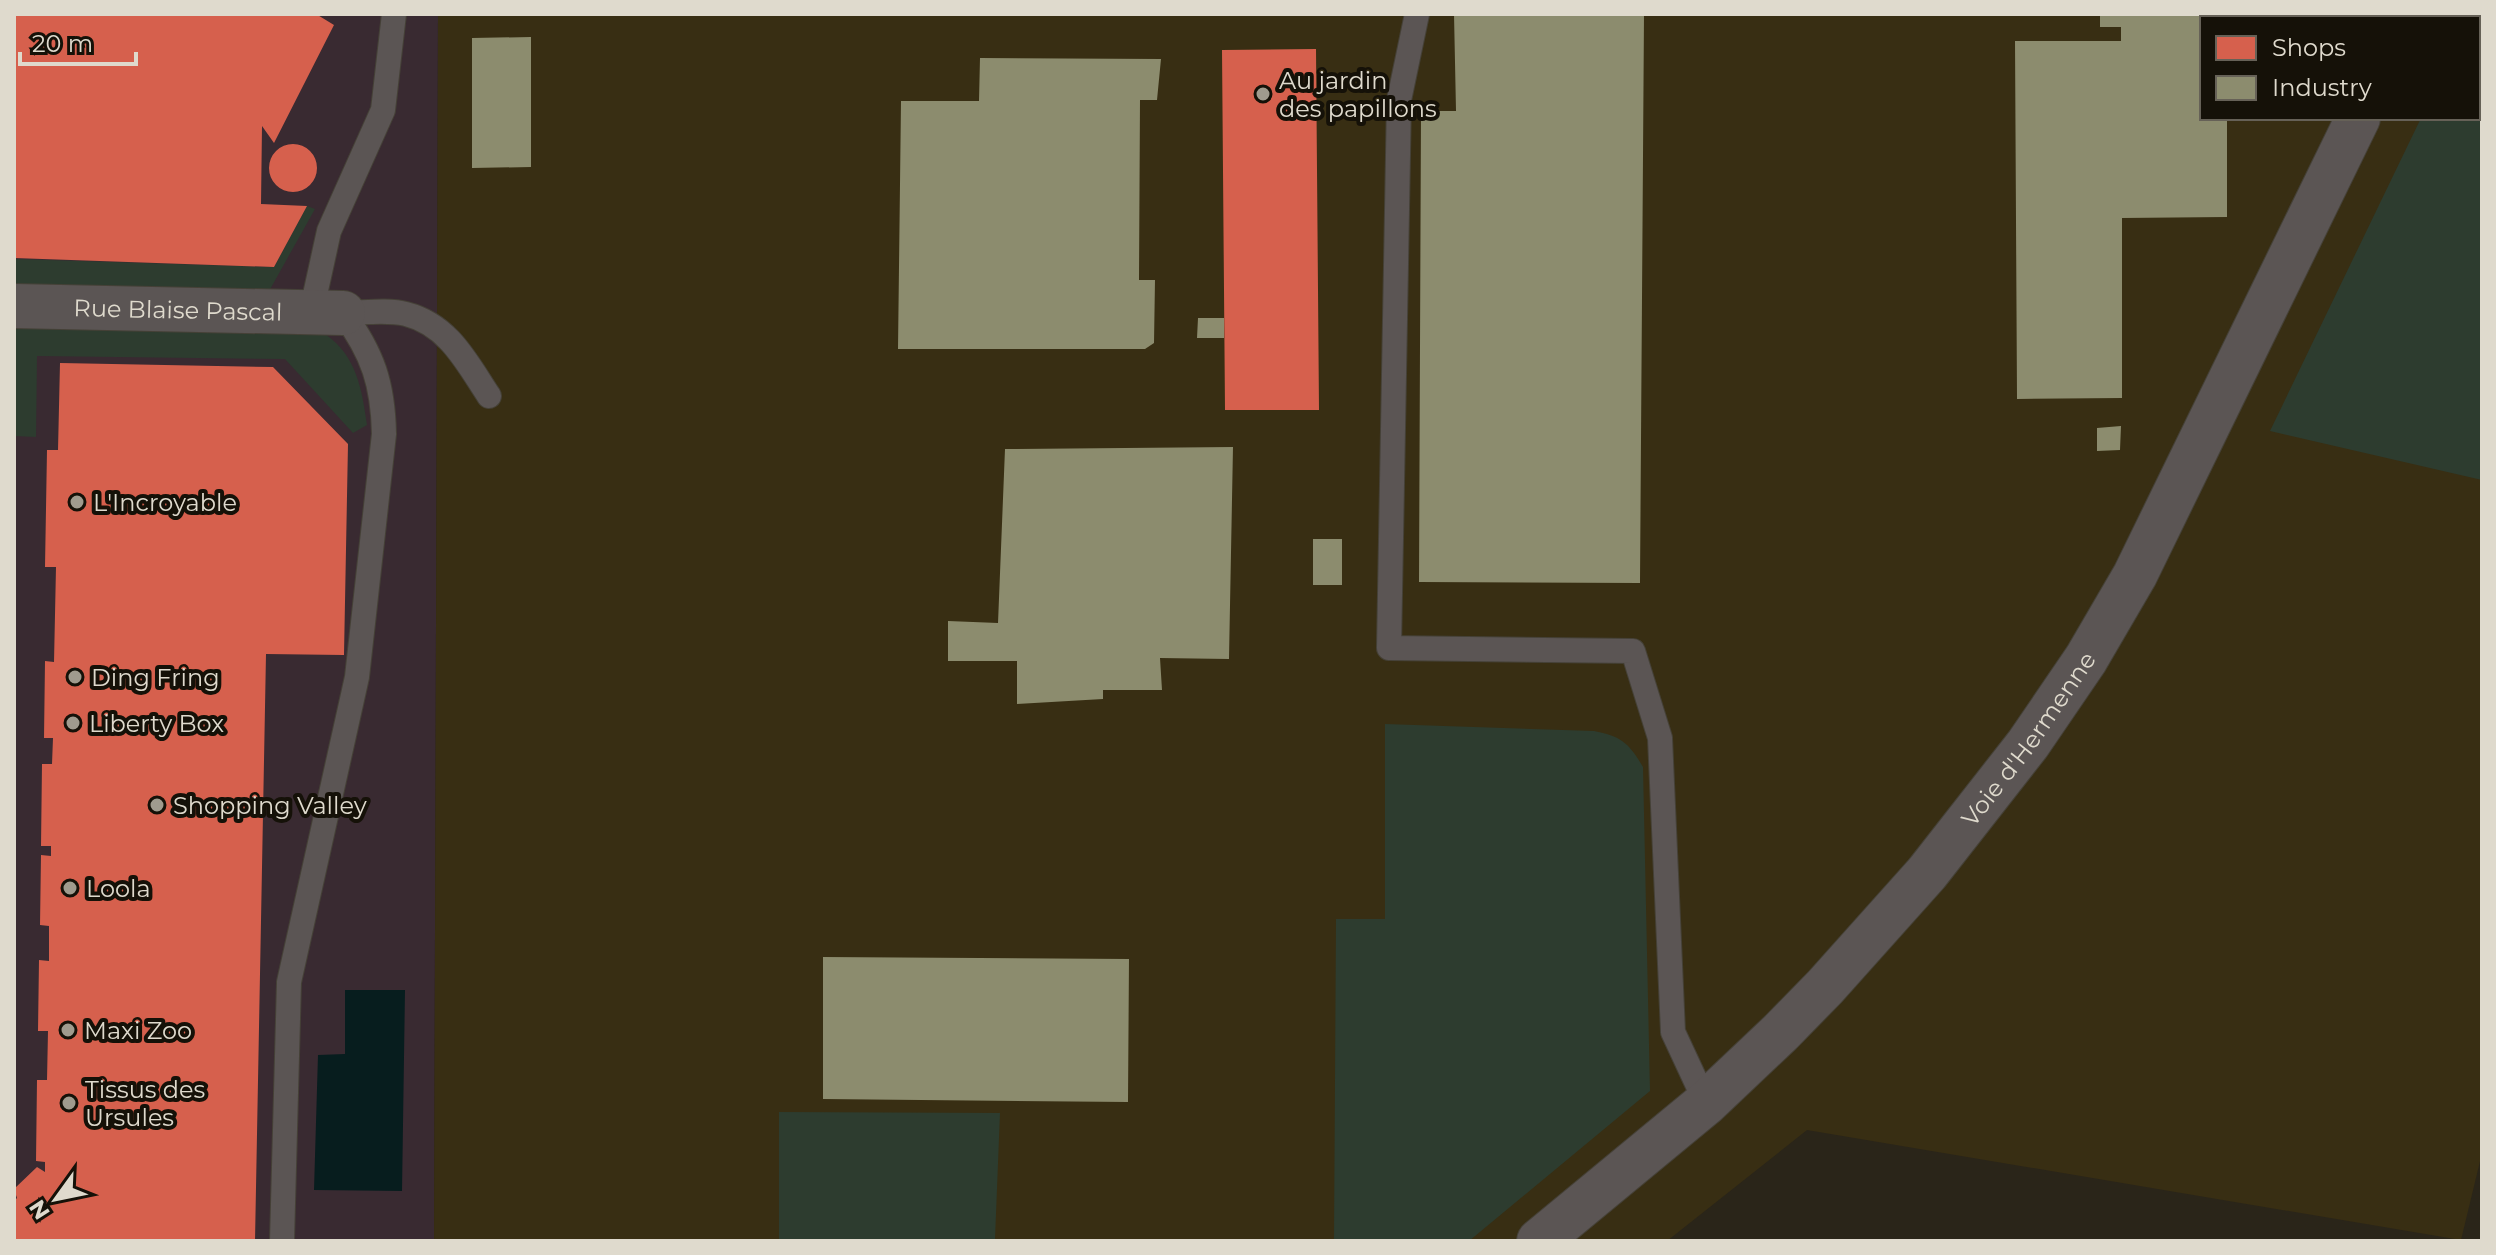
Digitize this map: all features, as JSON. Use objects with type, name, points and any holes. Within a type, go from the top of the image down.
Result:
[{"type":"street","name":"Voie d'Hermenne","points":[[1539,1241],[1706,1103],[1825,987],[1927,873],[2028,744],[2086,659],[2157,533],[2357,120]]},
{"type":"street","name":"Rue Blaise Pascal","points":[[14,306],[327,313]]},
{"type":"lane","points":[[282,1241],[289,982],[357,677],[384,434],[383,406],[370,352],[327,313],[329,231],[383,110],[394,14]]},
{"type":"lane","points":[[1417,14],[1399,100],[1389,648],[1633,651],[1660,738],[1673,1032],[1706,1103]]},
{"type":"lane","points":[[327,313],[405,313],[419,319],[444,333],[462,354],[489,396]]},
{"type":"shaded area","points":[[14,14],[438,14],[434,1241],[14,1241]]},
{"type":"shaded area","points":[[438,14],[2482,14],[2482,1153],[2461,1240],[1807,1130],[1667,1241],[434,1241]]},
{"type":"green space","points":[[2482,28],[2482,480],[2270,431],[2420,120],[2480,120]]},
{"type":"green space","points":[[307,206],[315,209],[268,293],[14,290],[14,241],[15,259],[274,267]]},
{"type":"green space","points":[[14,325],[325,334],[351,363],[360,387],[367,425],[353,433],[285,359],[37,356],[36,437],[14,436]]},
{"type":"green space","points":[[1385,724],[1594,731],[1623,742],[1643,767],[1650,1091],[1469,1241],[1334,1241],[1336,919],[1385,919]]},
{"type":"green space","points":[[779,1112],[1000,1113],[995,1239],[1149,1241],[779,1241]]},
{"type":"water","points":[[345,990],[405,990],[402,1191],[314,1190],[318,1055],[345,1054]]},
{"type":"building: Shops","points":[[14,14],[316,14],[334,25],[274,143],[262,126],[261,204],[307,206],[274,267],[14,258]]},
{"type":"building: Shops","points":[[1316,49],[1319,410],[1225,410],[1222,50]]},
{"type":"building: Shops","points":[[293,144],[310,151],[317,168],[310,185],[293,192],[276,185],[269,168],[276,151]]},
{"type":"building: Shops","name":"Shopping Valley","points":[[60,363],[273,367],[348,444],[344,655],[266,654],[255,1241],[14,1241],[14,1201],[17,1198],[14,1189],[37,1167],[45,1172],[45,1162],[36,1161],[37,1080],[47,1080],[48,1031],[38,1031],[39,960],[49,961],[49,926],[40,925],[41,855],[51,856],[51,846],[41,846],[42,764],[52,764],[53,738],[44,738],[45,661],[54,662],[56,567],[45,567],[47,450],[58,450]]},
{"type":"building: Industry","points":[[1454,14],[1644,14],[1640,583],[1419,582],[1421,111],[1456,111]]},
{"type":"building: Industry","points":[[2100,14],[2252,14],[2200,16],[2200,120],[2227,120],[2227,217],[2122,218],[2122,398],[2017,399],[2015,41],[2121,41],[2121,27],[2100,27]]},
{"type":"building: Industry","points":[[531,37],[531,167],[472,168],[472,38]]},
{"type":"building: Industry","points":[[980,58],[1161,59],[1157,100],[1140,100],[1139,280],[1155,280],[1154,343],[1145,349],[898,349],[901,101],[979,101]]},
{"type":"building: Industry","points":[[1198,318],[1224,318],[1224,338],[1197,338]]},
{"type":"building: Industry","points":[[2121,426],[2120,450],[2097,451],[2097,428]]},
{"type":"building: Industry","points":[[1233,447],[1229,659],[1160,658],[1162,690],[1103,690],[1103,699],[1017,704],[1017,661],[948,661],[948,621],[998,623],[1005,449]]},
{"type":"building: Industry","points":[[1313,539],[1342,539],[1342,585],[1313,585]]},
{"type":"building: Industry","points":[[823,957],[1129,959],[1128,1102],[823,1099]]},
{"type":"place","name":"Au jardin des papillons","points":[[1263,94]]},
{"type":"place","name":"L'Incroyable","points":[[77,502]]},
{"type":"place","name":"Ding Fring","points":[[75,677]]},
{"type":"place","name":"Liberty Box","points":[[73,723]]},
{"type":"place","name":"Shopping Valley","points":[[157,805]]},
{"type":"place","name":"Loola","points":[[70,888]]},
{"type":"place","name":"Maxi Zoo","points":[[68,1030]]},
{"type":"place","name":"Tissus des Ursules","points":[[69,1103]]}]
